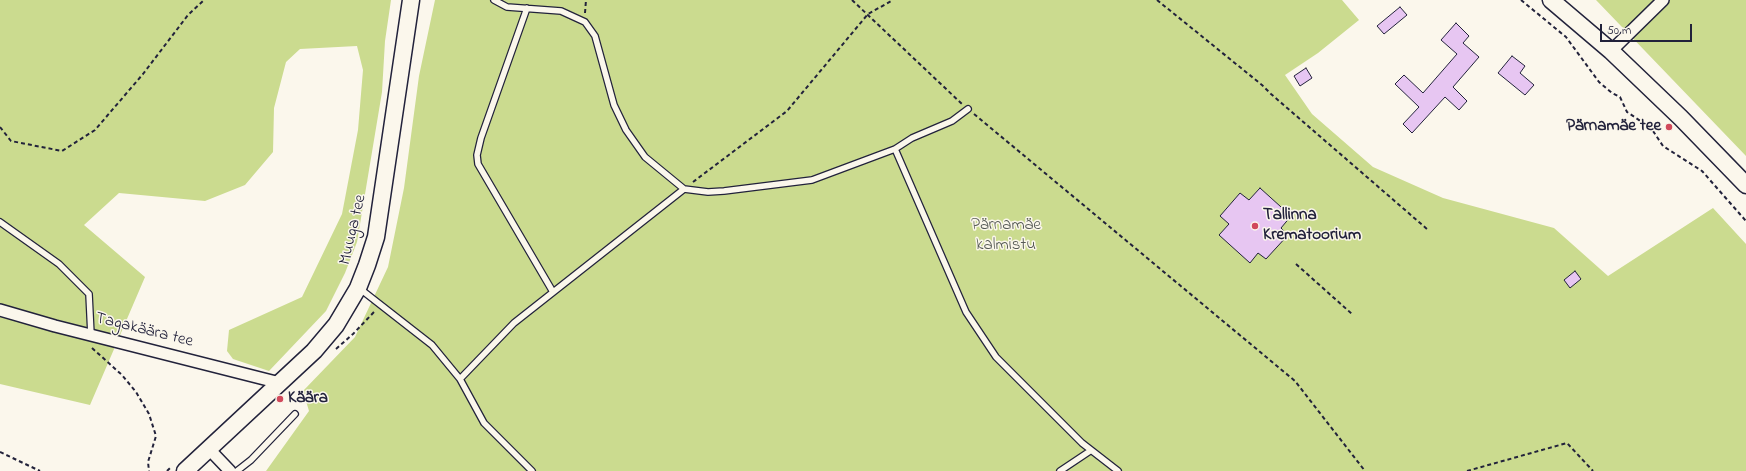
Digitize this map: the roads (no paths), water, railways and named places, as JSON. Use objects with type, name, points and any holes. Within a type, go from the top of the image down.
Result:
[{"type":"main road","name":"Muuga tee","points":[[185,471],[314,351],[336,325],[358,288],[368,265],[376,237],[411,0]]},
{"type":"main road","points":[[1551,0],[1611,51],[1746,185]]},
{"type":"street","points":[[1611,51],[1663,0]]},
{"type":"street","name":"Tagakäära tee","points":[[0,310],[90,340],[280,383]]},
{"type":"street","points":[[209,449],[230,471]]},
{"type":"lane","points":[[494,0],[507,7],[561,11],[585,22],[595,36],[614,105],[626,130],[645,157],[684,189],[708,192],[724,191],[812,180],[895,149],[912,138],[952,121],[968,109]]},
{"type":"lane","points":[[527,8],[481,138],[477,155],[478,164],[552,292]]},
{"type":"lane","points":[[895,149],[966,312],[996,357],[1090,451],[1118,471]]},
{"type":"lane","points":[[460,379],[514,323],[684,189]]},
{"type":"lane","points":[[0,222],[59,264],[89,294],[90,340]]},
{"type":"lane","points":[[358,288],[432,345],[460,379],[484,423],[508,445],[532,471]]},
{"type":"lane","points":[[236,471],[251,460],[295,414]]},
{"type":"lane","points":[[1060,471],[1090,451]]},
{"type":"place","name":"Pärnamäe tee","points":[[1669,127]]},
{"type":"place","name":"Tallinna Krematoorium","points":[[1255,226]]},
{"type":"place","name":"Käära","points":[[280,399]]},
{"type":"park label","name":"Pärnamäe kalmistu","points":[[1006,236]]}]
